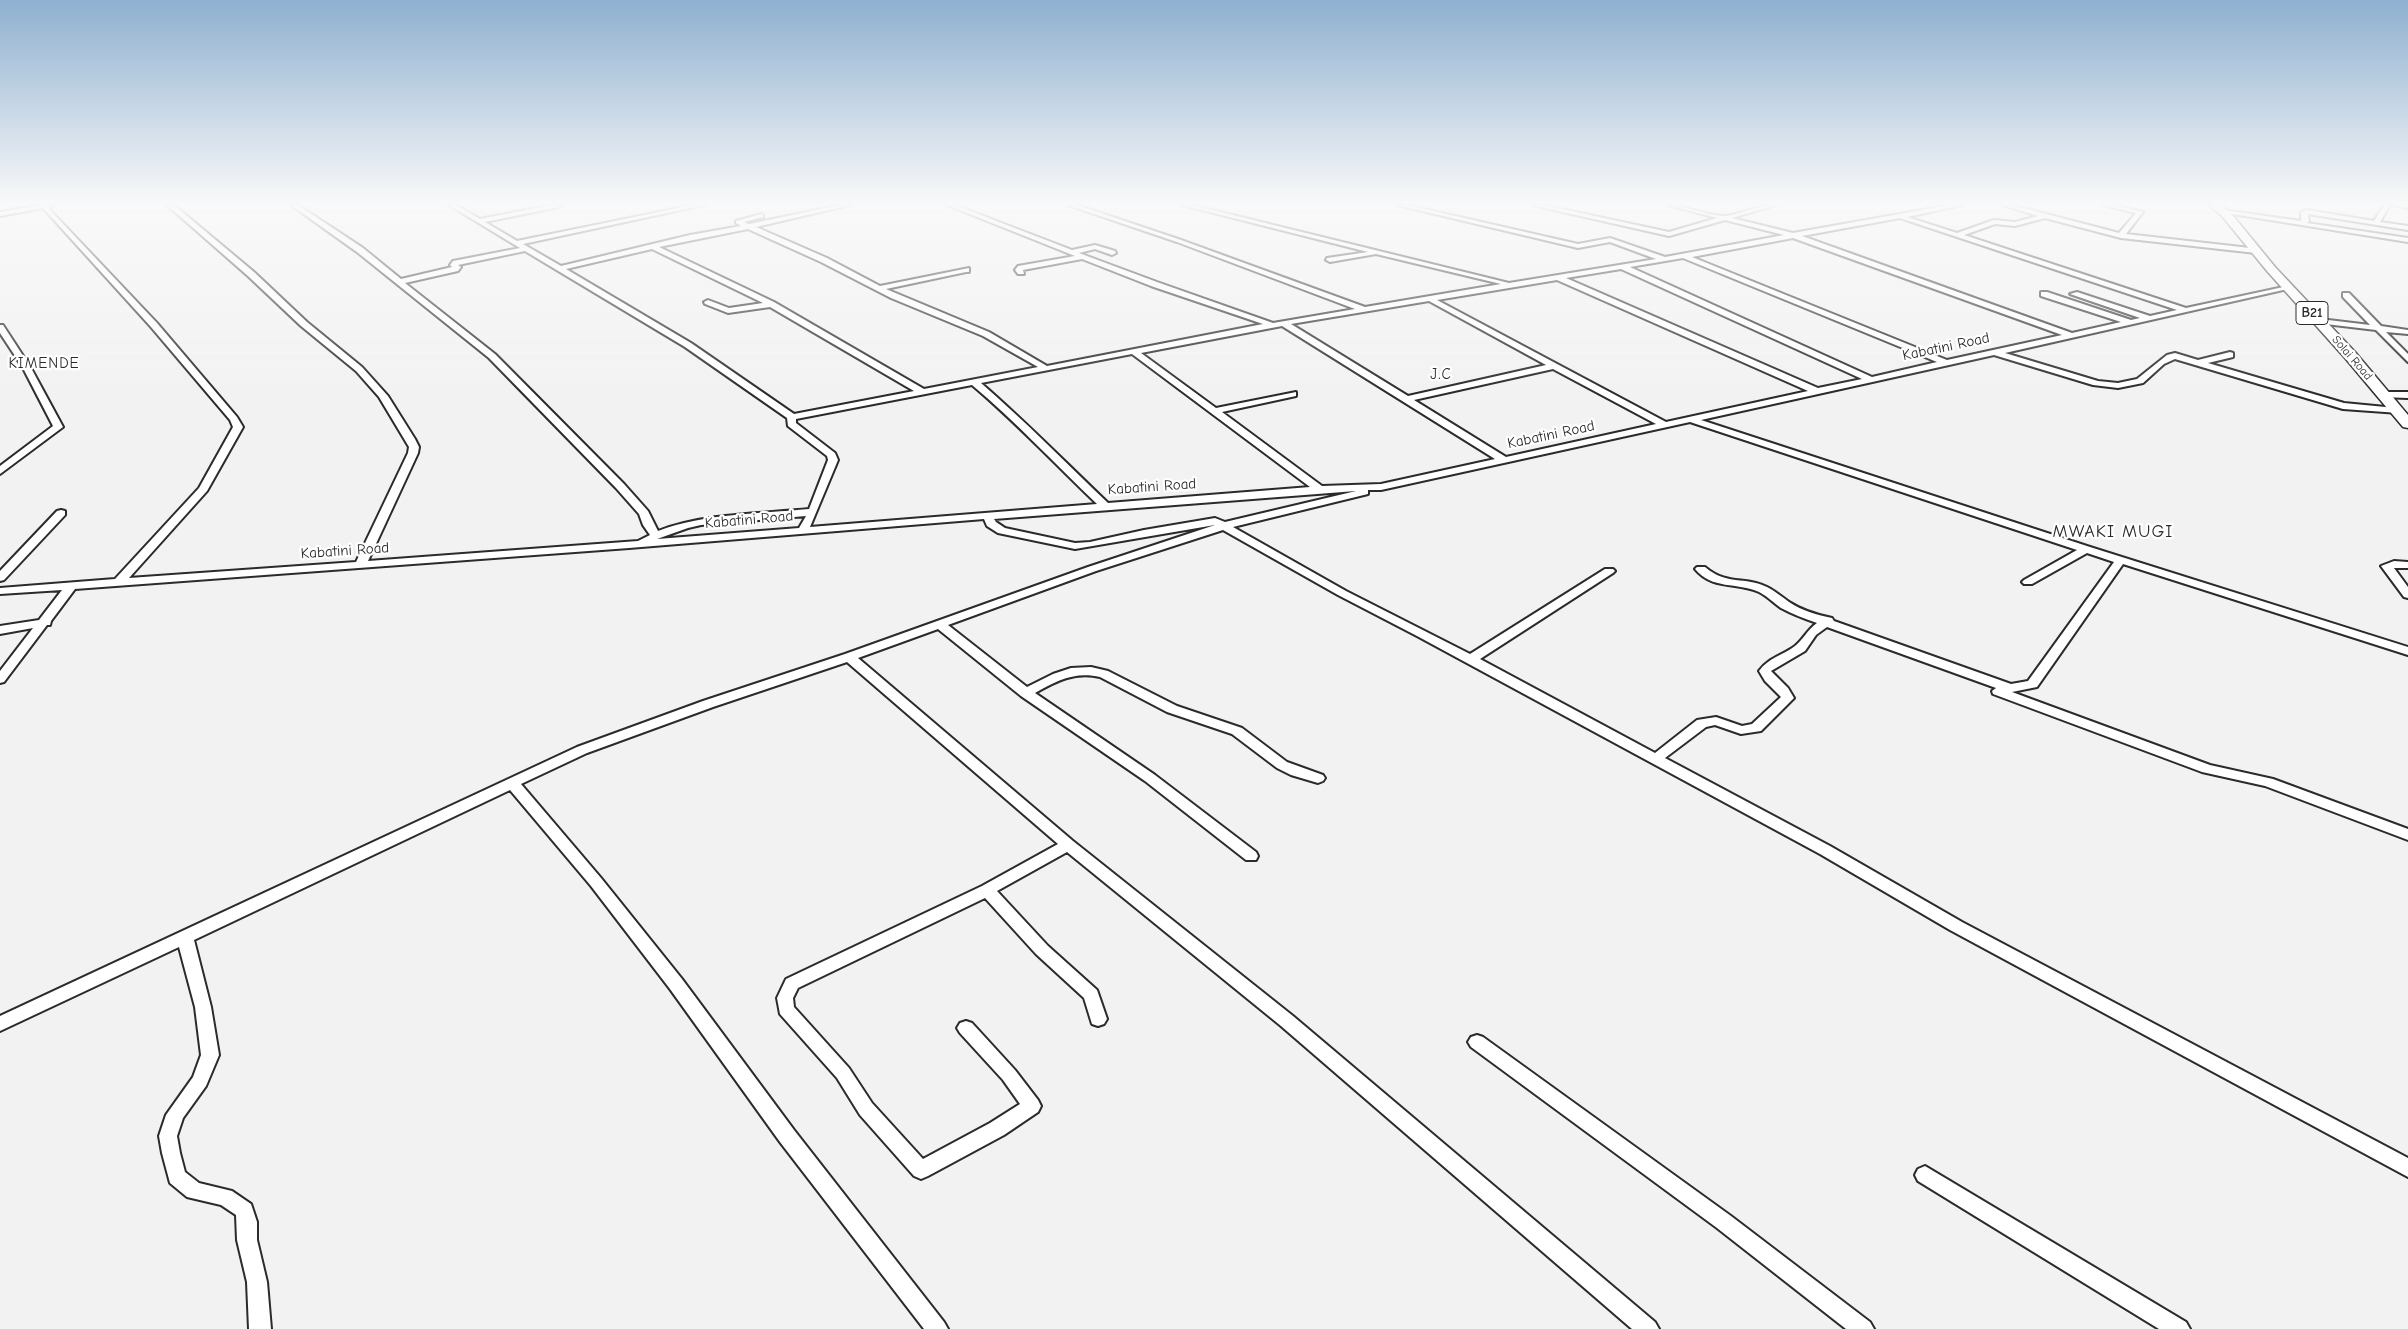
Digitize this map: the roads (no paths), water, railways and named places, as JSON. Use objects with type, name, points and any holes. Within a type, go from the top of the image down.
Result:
[{"type":"highway","name":"Solai Road","points":[[2270,267],[2320,321],[2408,424]]},
{"type":"street","points":[[99,267],[154,325],[234,419],[238,427],[203,489],[119,582]]},
{"type":"street","points":[[243,267],[304,324],[359,370],[383,396],[414,447],[413,453],[360,565]]},
{"type":"street","points":[[381,267],[470,337],[512,375],[620,486],[644,513],[648,524],[656,536]]},
{"type":"street","points":[[399,282],[457,267]]},
{"type":"street","points":[[556,267],[688,345],[792,417],[1283,323],[1623,267]]},
{"type":"street","points":[[559,269],[567,267]]},
{"type":"street","points":[[695,267],[771,304],[922,392]]},
{"type":"street","points":[[835,267],[912,304],[986,334],[1047,369]]},
{"type":"street","points":[[1021,272],[1019,270],[1021,268],[1026,267]]},
{"type":"street","points":[[1114,267],[1272,325]]},
{"type":"street","points":[[1250,267],[1362,309]]},
{"type":"street","points":[[1439,267],[1513,285]]},
{"type":"street","points":[[1623,267],[1870,379]]},
{"type":"street","points":[[1711,267],[1946,363]]},
{"type":"street","points":[[1881,267],[2071,335]]},
{"type":"street","points":[[2053,267],[2185,310]]},
{"type":"street","points":[[879,288],[966,270]]},
{"type":"street","points":[[1559,278],[1816,391]]},
{"type":"street","name":"Kabatini Road","points":[[0,591],[629,545],[1320,489],[1381,487],[2288,288]]},
{"type":"street","points":[[2044,294],[2129,322]]},
{"type":"street","points":[[2074,294],[2148,318]]},
{"type":"street","points":[[2346,295],[2408,359]]},
{"type":"street","points":[[1429,298],[1464,319],[1665,425]]},
{"type":"street","points":[[708,302],[728,311],[771,304]]},
{"type":"street","points":[[2320,321],[2408,332]]},
{"type":"street","points":[[1283,323],[1504,460]]},
{"type":"street","points":[[0,327],[27,368],[58,427],[0,471]]},
{"type":"street","points":[[1134,351],[1320,489]]},
{"type":"street","points":[[1995,352],[2110,386],[2138,382],[2168,357],[2175,356],[2343,406],[2396,411]]},
{"type":"street","points":[[2197,362],[2230,355]]},
{"type":"street","points":[[1408,399],[1556,366]]},
{"type":"street","points":[[974,382],[1007,410],[1032,437],[1105,506]]},
{"type":"street","points":[[1215,411],[1293,394]]},
{"type":"street","points":[[2383,395],[2408,395]]},
{"type":"street","points":[[792,417],[791,424],[832,455],[833,460],[813,512],[802,531]]},
{"type":"street","points":[[1690,419],[2086,549],[2408,651]]},
{"type":"street","points":[[0,1024],[591,747],[708,704],[849,657],[1092,569],[1224,526],[1381,487]]},
{"type":"street","points":[[629,545],[685,524],[813,512]]},
{"type":"street","points":[[0,578],[61,513]]},
{"type":"street","points":[[988,515],[991,524],[1002,532],[1075,546],[1090,545],[1144,533],[1215,521],[1342,593],[1825,850],[1965,931],[2408,1168]]},
{"type":"street","points":[[2028,582],[2086,549]]},
{"type":"street","points":[[1701,569],[1710,578],[1762,589],[1787,606],[1805,615],[1828,621],[2010,688],[2032,684],[2064,644],[2121,560]]},
{"type":"street","points":[[2408,566],[2394,564],[2387,566],[2408,595]]},
{"type":"street","points":[[1470,660],[1609,571]]},
{"type":"street","points":[[0,679],[72,586]]},
{"type":"street","points":[[1654,760],[1702,723],[1716,721],[1741,730],[1756,728],[1788,698],[1783,690],[1767,677],[1765,671],[1769,666],[1801,648],[1812,632],[1828,621]]},
{"type":"street","points":[[0,630],[46,622]]},
{"type":"street","points":[[939,624],[1026,693],[1150,778],[1251,856]]},
{"type":"street","points":[[849,657],[1068,845],[1287,1021],[1648,1329]]},
{"type":"street","points":[[1026,693],[1052,678],[1078,671],[1105,673],[1119,678],[1141,694],[1171,708],[1217,722],[1239,732],[1289,769],[1318,778]]},
{"type":"street","points":[[1994,690],[2207,769],[2268,782],[2408,835]]},
{"type":"street","points":[[512,783],[596,882],[670,976],[787,1136],[937,1329]]},
{"type":"street","points":[[966,1028],[1009,1075],[1032,1106],[997,1129],[921,1170],[866,1109],[843,1073],[797,1023],[786,1009],[785,998],[792,984],[987,890],[1068,845]]},
{"type":"street","points":[[987,890],[1042,950],[1091,995],[1098,1019]]},
{"type":"street","points":[[185,937],[203,1007],[210,1054],[200,1081],[175,1115],[168,1136],[171,1153],[178,1177],[194,1191],[224,1197],[244,1210],[248,1222],[247,1240],[256,1282],[260,1329]]},
{"type":"street","points":[[1477,1042],[1724,1222],[1863,1329]]},
{"type":"street","points":[[1925,1175],[2179,1329]]},
{"type":"district","name":"KIMENDE","points":[[44,364]]},
{"type":"district","name":"J.C","points":[[1441,375]]},
{"type":"district","name":"MWAKI MUGI","points":[[2113,532]]}]
